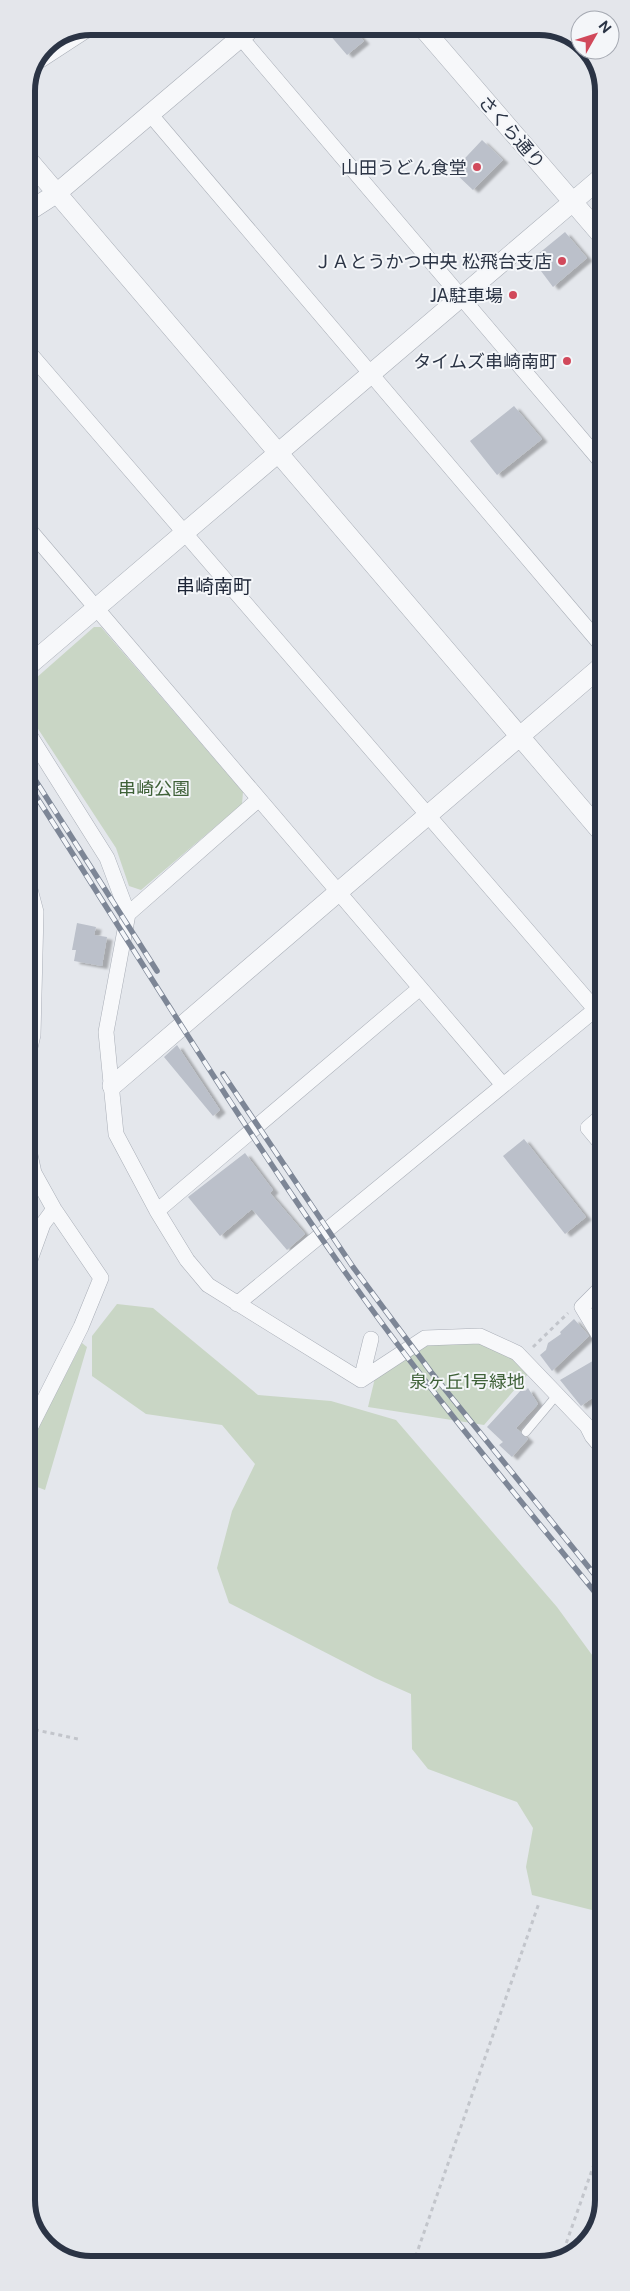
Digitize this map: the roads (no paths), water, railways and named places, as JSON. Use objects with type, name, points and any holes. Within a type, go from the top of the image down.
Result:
[{"type":"street","points":[[35,208],[57,193],[243,35]]},
{"type":"street","points":[[249,35],[462,298],[595,455]]},
{"type":"street","name":"さくら通り","points":[[429,35],[595,229]]},
{"type":"street","points":[[52,50],[66,41]]},
{"type":"street","points":[[150,114],[595,637]]},
{"type":"street","points":[[35,167],[595,825]]},
{"type":"street","points":[[35,660],[462,298],[595,182]]},
{"type":"street","points":[[35,359],[428,815],[595,1002]]},
{"type":"street","points":[[35,538],[503,1086]]},
{"type":"street","points":[[112,1086],[595,672]]},
{"type":"street","points":[[35,745],[107,858],[128,914],[106,1032],[116,1134],[157,1211],[188,1260],[208,1285],[361,1380]]},
{"type":"street","points":[[128,914],[258,799]]},
{"type":"street","points":[[35,910],[35,953]]},
{"type":"street","points":[[157,1211],[420,988]]},
{"type":"street","points":[[236,1304],[595,1009]]},
{"type":"street","points":[[595,1122],[588,1128],[595,1136]]},
{"type":"street","points":[[35,1175],[54,1209],[101,1278],[81,1327],[35,1418]]},
{"type":"street","points":[[35,1246],[43,1224],[54,1209]]},
{"type":"street","points":[[595,1294],[582,1307],[595,1329]]},
{"type":"street","points":[[361,1380],[426,1338],[480,1336],[517,1353],[587,1426],[595,1439]]},
{"type":"street","points":[[361,1380],[371,1339]]},
{"type":"lane","points":[[526,1432],[557,1395]]},
{"type":"railway","points":[[35,780],[157,971]]},
{"type":"railway","points":[[35,795],[223,1090],[345,1272],[439,1398],[595,1592]]},
{"type":"railway","points":[[223,1074],[353,1267],[431,1372],[595,1575]]},
{"type":"place","name":"山田うどん食堂","points":[[477,167]]},
{"type":"place","name":"ＪＡとうかつ中央 松飛台支店","points":[[562,261]]},
{"type":"place","name":"JA駐車場","points":[[513,295]]},
{"type":"place","name":"タイムズ串崎南町","points":[[567,361]]},
{"type":"district","name":"串崎南町","points":[[214,586]]},
{"type":"park label","name":"串崎公園","points":[[154,788]]},
{"type":"park label","name":"泉ヶ丘1号緑地","points":[[467,1381]]}]
